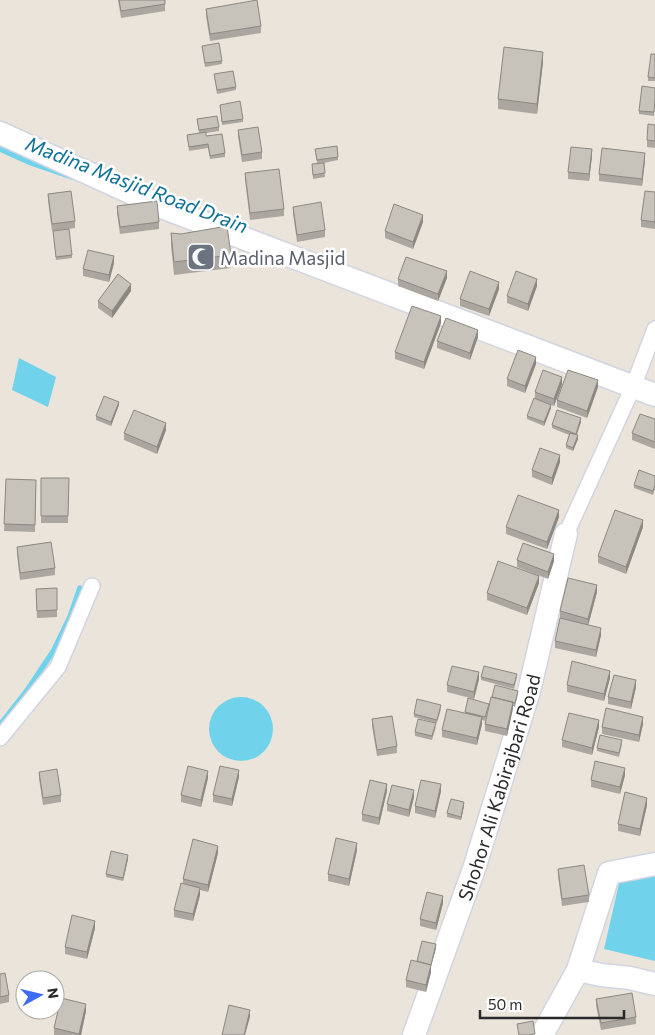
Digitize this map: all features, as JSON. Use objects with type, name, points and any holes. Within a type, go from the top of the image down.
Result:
[{"type":"street","points":[[0,134],[167,209],[655,395]]},
{"type":"street","points":[[566,534],[633,387],[655,329]]},
{"type":"street","name":"Shohor Ali Kabirajbari Road","points":[[414,1035],[474,869],[529,691],[566,534]]},
{"type":"street","points":[[0,738],[58,666],[92,586]]},
{"type":"street","points":[[542,1035],[578,970],[609,873],[655,864]]},
{"type":"street","points":[[578,970],[655,984]]},
{"type":"water","points":[[19,358],[56,377],[48,407],[12,390]]},
{"type":"water","points":[[241,697],[259,703],[267,711],[273,729],[267,747],[259,755],[241,761],[223,755],[215,747],[209,729],[215,711],[223,703]]},
{"type":"water","points":[[623,866],[655,874],[655,961],[604,949]]},
{"type":"building","points":[[119,0],[165,0],[165,4],[121,11]]},
{"type":"building","points":[[257,0],[261,26],[210,34],[206,9]]},
{"type":"building","points":[[219,43],[222,61],[205,63],[202,46]]},
{"type":"building","points":[[504,47],[543,52],[537,104],[498,99]]},
{"type":"building","points":[[651,54],[655,54],[655,78],[648,77]]},
{"type":"building","points":[[233,71],[236,87],[217,90],[214,74]]},
{"type":"building","points":[[642,86],[655,88],[654,112],[639,111]]},
{"type":"building","points":[[240,101],[243,119],[222,122],[220,105]]},
{"type":"building","points":[[217,116],[219,127],[199,130],[197,119]]},
{"type":"building","points":[[648,124],[655,125],[655,141],[647,140]]},
{"type":"building","points":[[258,127],[262,152],[242,155],[238,130]]},
{"type":"building","points":[[206,132],[206,136],[222,134],[225,153],[210,156],[208,144],[189,147],[187,135]]},
{"type":"building","points":[[337,146],[338,157],[317,160],[315,149]]},
{"type":"building","points":[[571,147],[592,149],[589,174],[568,172]]},
{"type":"building","points":[[602,148],[645,153],[642,179],[599,174]]},
{"type":"building","points":[[324,163],[325,173],[313,175],[312,164]]},
{"type":"building","points":[[279,169],[284,209],[250,213],[245,173]]},
{"type":"building","points":[[71,191],[75,221],[52,224],[48,194]]},
{"type":"building","points":[[645,191],[655,192],[655,222],[641,220]]},
{"type":"building","points":[[157,201],[159,222],[120,227],[117,206]]},
{"type":"building","points":[[321,202],[325,230],[297,235],[293,207]]},
{"type":"building","points":[[394,204],[423,215],[413,242],[385,231]]},
{"type":"building","points":[[227,226],[231,255],[174,262],[171,233],[181,234]]},
{"type":"building","points":[[69,229],[72,255],[56,257],[53,231]]},
{"type":"building","points":[[88,250],[114,256],[109,275],[83,269]]},
{"type":"building","points":[[406,257],[447,271],[438,294],[398,279]]},
{"type":"building","points":[[470,271],[499,282],[489,309],[460,299]]},
{"type":"building","points":[[516,271],[537,279],[528,304],[507,296]]},
{"type":"building","points":[[118,274],[131,284],[112,311],[98,301]]},
{"type":"building","points":[[412,306],[441,316],[424,362],[395,352]]},
{"type":"building","points":[[446,318],[478,330],[470,353],[437,341]]},
{"type":"building","points":[[518,350],[536,357],[525,386],[507,379]]},
{"type":"building","points":[[543,370],[562,377],[554,399],[535,392]]},
{"type":"building","points":[[568,370],[598,380],[587,411],[557,400]]},
{"type":"building","points":[[104,396],[119,402],[111,422],[96,416]]},
{"type":"building","points":[[534,398],[551,405],[544,422],[527,416]]},
{"type":"building","points":[[134,410],[166,423],[157,447],[124,433]]},
{"type":"building","points":[[557,410],[581,418],[576,434],[552,425]]},
{"type":"building","points":[[640,414],[655,419],[655,442],[632,433]]},
{"type":"building","points":[[570,433],[578,435],[573,448],[566,445]]},
{"type":"building","points":[[540,448],[560,455],[552,478],[532,470]]},
{"type":"building","points":[[639,470],[655,476],[653,491],[634,485]]},
{"type":"building","points":[[41,478],[69,478],[68,516],[41,516]]},
{"type":"building","points":[[6,479],[36,480],[35,525],[4,524]]},
{"type":"building","points":[[518,495],[559,510],[547,542],[506,527]]},
{"type":"building","points":[[615,510],[643,520],[626,567],[598,556]]},
{"type":"building","points":[[51,542],[55,568],[20,573],[17,547]]},
{"type":"building","points":[[523,543],[554,554],[548,572],[517,560]]},
{"type":"building","points":[[498,561],[539,576],[527,608],[487,593]]},
{"type":"building","points":[[568,578],[597,585],[588,619],[560,611]]},
{"type":"building","points":[[57,588],[57,610],[37,611],[36,589]]},
{"type":"building","points":[[560,618],[601,628],[596,650],[555,641]]},
{"type":"building","points":[[572,661],[610,671],[604,694],[567,685]]},
{"type":"building","points":[[452,666],[479,672],[474,692],[447,685]]},
{"type":"building","points":[[484,666],[517,674],[514,685],[481,677]]},
{"type":"building","points":[[614,675],[636,680],[631,702],[608,697]]},
{"type":"building","points":[[495,685],[518,691],[515,703],[492,697]]},
{"type":"building","points":[[491,697],[513,702],[507,729],[485,724]]},
{"type":"building","points":[[468,698],[489,704],[485,717],[465,712]]},
{"type":"building","points":[[417,699],[441,705],[437,720],[414,714]]},
{"type":"building","points":[[606,708],[643,717],[639,735],[602,727]]},
{"type":"building","points":[[447,709],[482,717],[477,738],[442,730]]},
{"type":"building","points":[[569,713],[599,720],[592,748],[562,740]]},
{"type":"building","points":[[392,716],[397,746],[377,750],[372,719]]},
{"type":"building","points":[[418,719],[436,723],[432,736],[415,732]]},
{"type":"building","points":[[600,735],[622,740],[619,753],[597,748]]},
{"type":"building","points":[[595,761],[625,768],[620,787],[591,780]]},
{"type":"building","points":[[188,766],[208,771],[201,800],[181,795]]},
{"type":"building","points":[[220,766],[239,770],[232,799],[213,795]]},
{"type":"building","points":[[57,769],[61,795],[43,798],[39,772]]},
{"type":"building","points":[[370,780],[387,784],[379,818],[362,814]]},
{"type":"building","points":[[421,780],[441,784],[435,811],[415,806]]},
{"type":"building","points":[[392,785],[414,790],[409,810],[387,804]]},
{"type":"building","points":[[625,792],[647,798],[640,829],[618,824]]},
{"type":"building","points":[[451,799],[464,802],[461,817],[447,813]]},
{"type":"building","points":[[336,838],[357,843],[349,879],[328,874]]},
{"type":"building","points":[[193,839],[218,846],[208,885],[183,879]]},
{"type":"building","points":[[111,851],[128,855],[123,878],[106,874]]},
{"type":"building","points":[[584,865],[589,895],[562,899],[558,869]]},
{"type":"building","points":[[181,883],[200,888],[193,914],[174,910]]},
{"type":"building","points":[[427,892],[443,896],[436,923],[420,919]]},
{"type":"building","points":[[72,915],[95,921],[87,952],[65,947]]},
{"type":"building","points":[[422,941],[436,944],[431,965],[417,961]]},
{"type":"building","points":[[411,960],[431,965],[426,985],[406,980]]},
{"type":"building","points":[[5,973],[9,995],[0,997],[0,974]]},
{"type":"building","points":[[632,993],[636,1017],[601,1023],[596,999]]},
{"type":"building","points":[[65,999],[86,1004],[79,1034],[54,1028],[56,1020],[65,1020]]},
{"type":"building","points":[[229,1005],[250,1010],[244,1035],[222,1035]]},
{"type":"building","points":[[533,1021],[535,1034],[519,1035],[517,1024]]},
{"type":"waterway","name":"Madina Masjid Road Drain","points":[[0,149],[31,163],[72,177]]},
{"type":"waterway","points":[[0,725],[26,692],[54,650],[70,617],[80,588]]},
{"type":"place","name":"Madina Masjid","points":[[201,257]]}]
